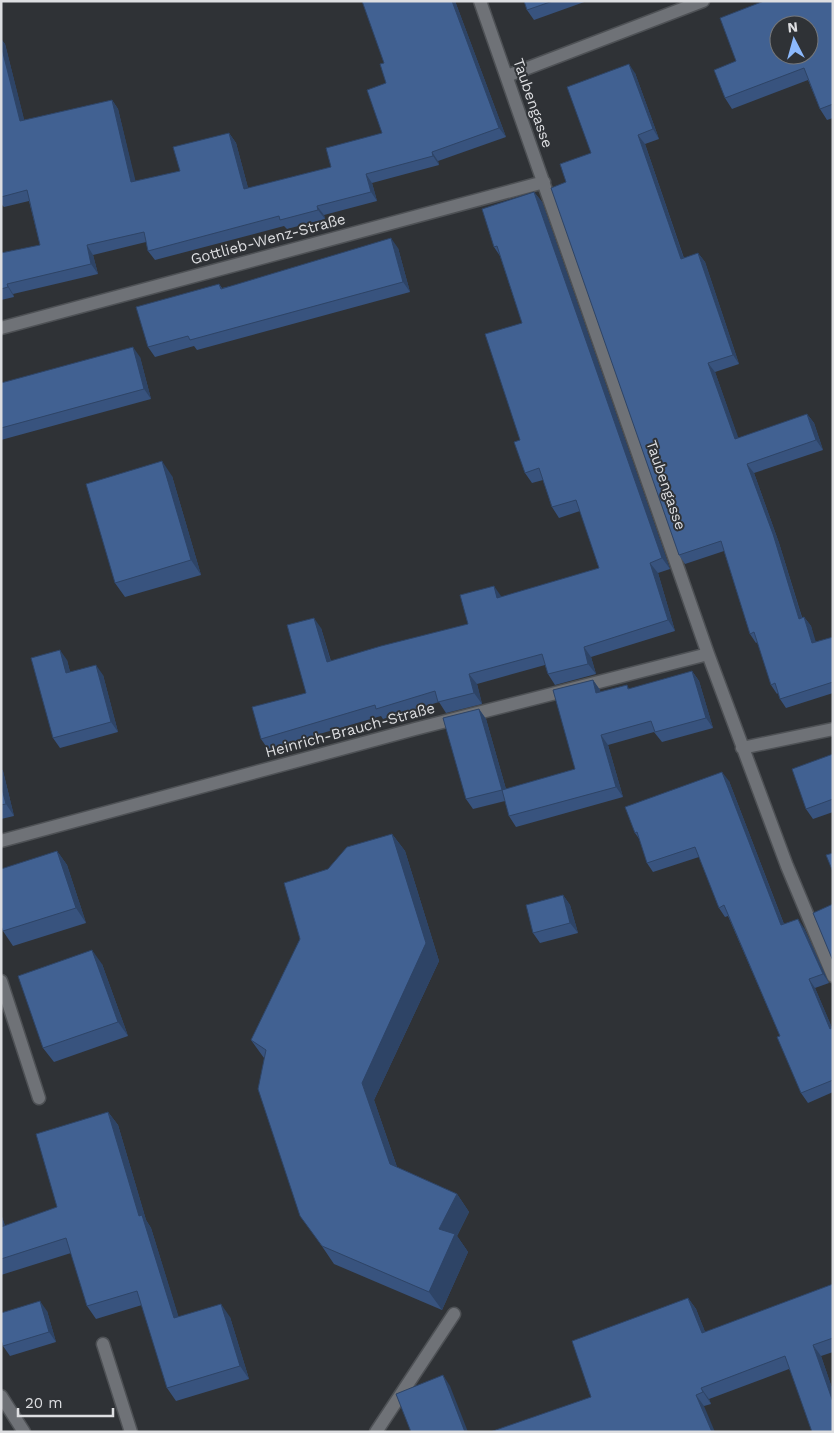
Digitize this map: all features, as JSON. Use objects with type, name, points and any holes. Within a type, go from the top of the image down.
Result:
[{"type":"street","name":"Taubengasse","points":[[480,1],[742,748],[787,866],[833,976]]},
{"type":"street","points":[[507,76],[703,1]]},
{"type":"street","name":"Gottlieb-Wenz-Straße","points":[[1,328],[544,182]]},
{"type":"street","name":"Heinrich-Brauch-Straße","points":[[1,841],[415,729],[708,654]]},
{"type":"street","points":[[742,748],[833,729]]},
{"type":"street","points":[[1,981],[38,1098]]},
{"type":"street","points":[[376,1432],[454,1314]]},
{"type":"street","points":[[102,1344],[132,1432]]},
{"type":"street","points":[[1,1396],[24,1432]]},
{"type":"building","points":[[362,1],[452,1],[499,128],[432,152],[433,156],[366,174],[371,192],[317,206],[318,210],[280,220],[279,216],[148,251],[144,232],[87,245],[91,264],[7,284],[8,287],[1,289],[1,253],[40,245],[27,190],[1,197],[1,45],[20,121],[112,100],[131,182],[180,171],[173,147],[229,133],[244,189],[331,167],[326,148],[382,133],[367,90],[386,83],[380,64],[384,63]]},
{"type":"building","points":[[524,1],[553,1],[527,10]]},
{"type":"building","points":[[764,1],[833,1],[833,104],[820,109],[804,68],[725,98],[714,70],[736,61],[720,18]]},
{"type":"building","points":[[629,64],[653,129],[638,135],[681,259],[698,253],[733,355],[708,363],[735,439],[807,414],[816,440],[747,464],[773,534],[799,619],[804,617],[812,643],[833,637],[833,682],[780,699],[775,683],[771,685],[754,632],[750,634],[721,541],[679,555],[551,188],[566,182],[560,164],[591,153],[567,87]]},
{"type":"building","points":[[534,192],[662,558],[650,563],[668,620],[584,647],[588,664],[548,674],[542,654],[469,674],[474,693],[438,702],[435,691],[376,709],[375,705],[261,739],[252,707],[306,693],[287,625],[314,618],[327,662],[468,624],[460,595],[494,586],[497,598],[599,568],[576,500],[552,507],[539,468],[525,473],[514,442],[520,440],[485,334],[522,323],[497,246],[494,247],[482,209]]},
{"type":"building","points":[[391,238],[403,282],[190,340],[188,336],[148,347],[136,307],[219,284],[221,289]]},
{"type":"building","points":[[133,347],[144,389],[1,428],[1,383]]},
{"type":"building","points":[[162,461],[191,560],[115,583],[86,484]]},
{"type":"building","points":[[60,650],[66,673],[96,665],[111,722],[53,738],[31,658]]},
{"type":"building","points":[[692,671],[706,718],[655,732],[651,721],[601,735],[616,787],[509,816],[502,790],[575,769],[553,690],[593,680],[596,693],[627,685],[628,689]]},
{"type":"building","points":[[479,709],[502,790],[466,799],[443,718]]},
{"type":"building","points":[[833,754],[833,799],[806,809],[792,769]]},
{"type":"building","points":[[722,772],[781,925],[798,919],[823,974],[809,979],[830,1029],[833,1027],[833,1080],[801,1093],[777,1037],[780,1036],[724,905],[719,908],[695,847],[647,863],[637,832],[635,833],[625,807]]},
{"type":"building","points":[[1,785],[6,804],[1,805]]},
{"type":"building","points":[[392,834],[426,943],[362,1083],[390,1164],[457,1194],[439,1229],[455,1234],[429,1292],[322,1246],[300,1216],[258,1089],[266,1050],[251,1040],[300,939],[284,883],[328,869],[347,847]]},
{"type":"building","points":[[57,851],[76,908],[3,931],[1,926],[1,869]]},
{"type":"building","points":[[833,853],[833,872],[826,855]]},
{"type":"building","points":[[563,895],[570,923],[533,933],[526,905]]},
{"type":"building","points":[[833,904],[833,961],[813,913]]},
{"type":"building","points":[[92,950],[118,1022],[43,1048],[18,976]]},
{"type":"building","points":[[108,1112],[139,1216],[142,1215],[174,1318],[221,1304],[240,1366],[167,1388],[137,1291],[87,1306],[66,1238],[1,1259],[1,1227],[57,1207],[36,1134]]},
{"type":"building","points":[[833,1284],[833,1338],[813,1345],[833,1402],[833,1432],[812,1432],[785,1356],[701,1388],[703,1392],[696,1395],[712,1432],[490,1432],[591,1397],[572,1341],[688,1298],[702,1333]]},
{"type":"building","points":[[40,1301],[49,1332],[3,1346],[1,1340],[1,1313]]},
{"type":"building","points":[[443,1375],[465,1432],[411,1432],[396,1394]]}]
